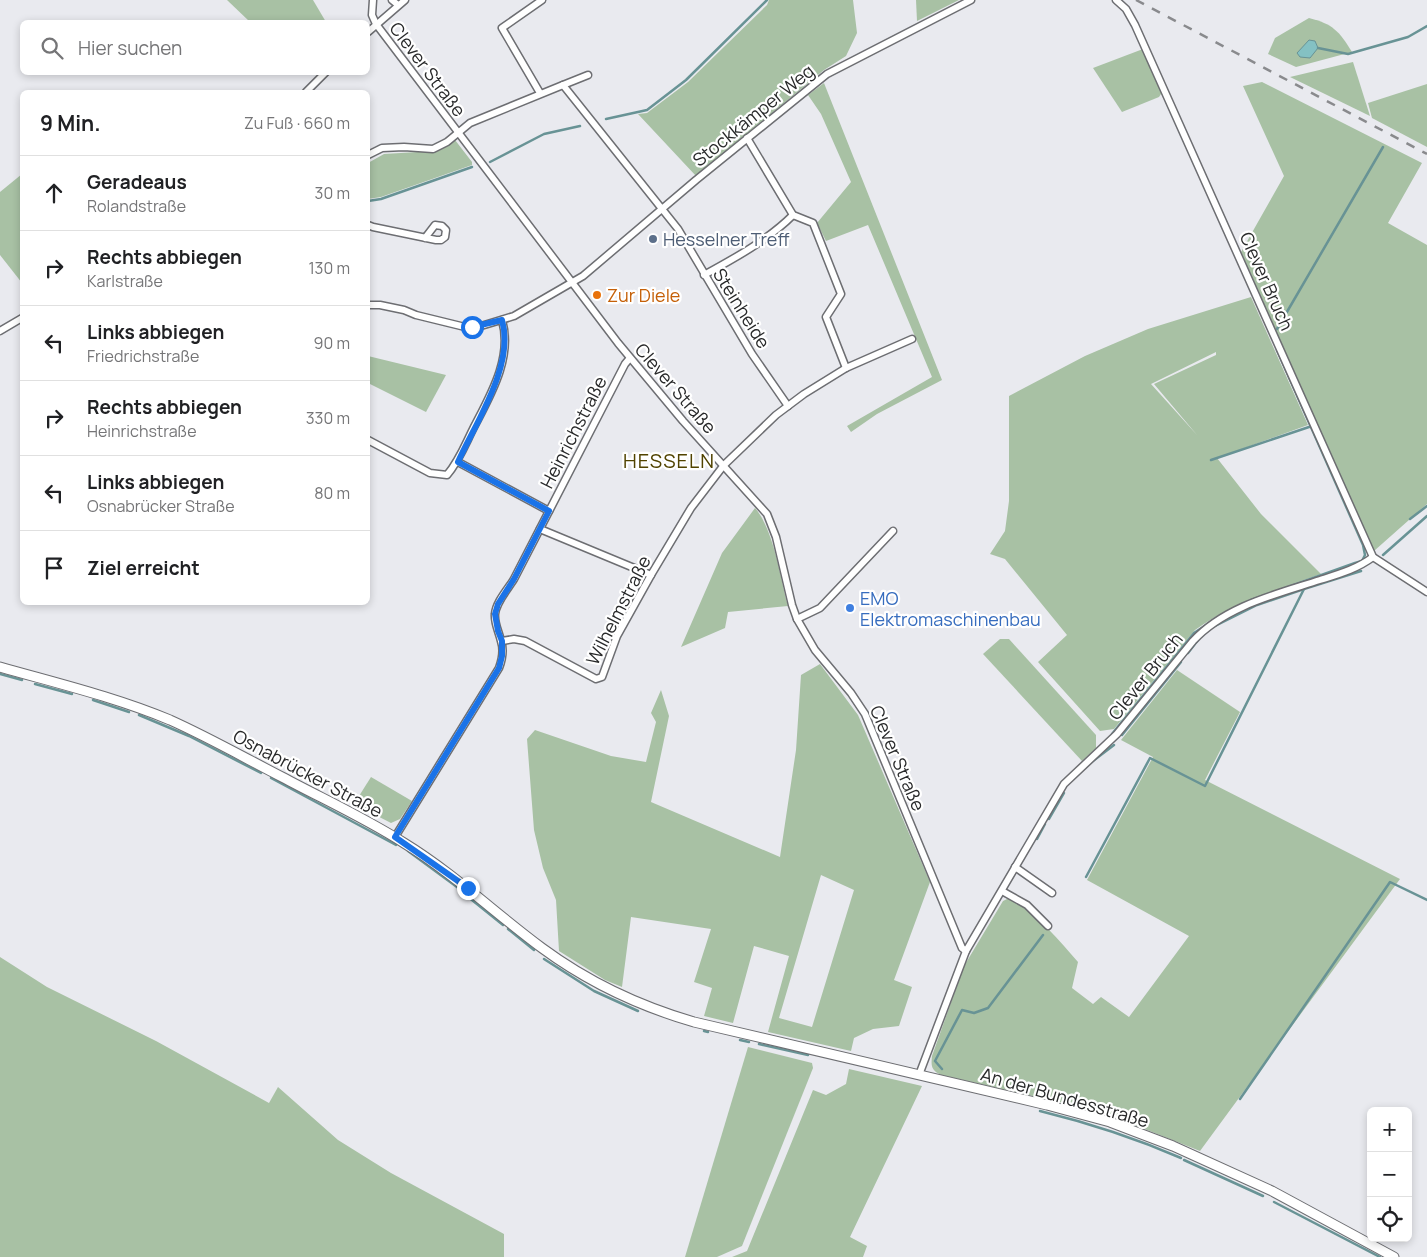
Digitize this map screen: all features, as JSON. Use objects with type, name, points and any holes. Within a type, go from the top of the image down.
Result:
[{"type":"main road","name":"Osnabrücker Straße","points":[[0,667],[120,702],[170,720],[395,837],[445,871],[544,949],[602,986],[647,1007],[678,1018],[824,1052]]},
{"type":"main road","name":"An der Bundesstraße","points":[[824,1052],[1080,1114],[1141,1133],[1272,1191],[1394,1257]]},
{"type":"street","points":[[373,0],[372,15],[376,24]]},
{"type":"street","points":[[392,0],[398,5]]},
{"type":"street","points":[[370,30],[405,0]]},
{"type":"street","points":[[540,93],[502,28],[542,0]]},
{"type":"street","name":"Stockkämper Weg","points":[[370,305],[396,308],[465,327],[481,326],[514,316],[582,276],[662,208],[827,74],[971,0]]},
{"type":"street","name":"Clever Bruch","points":[[966,951],[1064,784],[1117,734],[1204,630],[1246,606],[1270,596],[1354,569],[1373,557],[1135,25],[1126,9],[1116,0]]},
{"type":"street","name":"Clever Straße","points":[[376,24],[630,358],[683,421],[758,503],[769,519],[776,537],[797,619],[815,650],[855,698],[865,714],[962,948],[966,951]]},
{"type":"street","points":[[308,90],[323,75]]},
{"type":"street","points":[[370,154],[382,148],[433,149],[447,142],[470,123],[588,75]]},
{"type":"street","name":"Steinheide","points":[[563,85],[678,229],[752,354],[788,406]]},
{"type":"street","points":[[748,138],[793,215],[813,223],[841,294],[826,318],[846,368]]},
{"type":"street","points":[[704,275],[742,254],[793,215]]},
{"type":"street","points":[[370,225],[424,238]]},
{"type":"street","points":[[0,331],[20,319]]},
{"type":"street","points":[[370,441],[430,473],[447,476],[458,462],[494,389],[500,372],[505,331],[502,320]]},
{"type":"street","points":[[724,465],[788,406],[846,368],[912,339]]},
{"type":"street","name":"Heinrichstraße","points":[[395,837],[499,668],[502,656],[502,641],[495,614],[498,604],[514,579],[625,364],[630,358]]},
{"type":"street","points":[[458,462],[549,511]]},
{"type":"street","name":"Wilhelmstraße","points":[[502,641],[514,639],[524,641],[596,679],[602,677],[617,636],[651,575],[691,508],[724,465]]},
{"type":"street","points":[[540,529],[651,575]]},
{"type":"street","points":[[797,619],[820,608],[893,531]]},
{"type":"street","points":[[1373,557],[1427,592]]},
{"type":"street","points":[[1015,867],[1052,893]]},
{"type":"street","points":[[1002,891],[1027,905],[1048,926]]},
{"type":"street","points":[[919,1075],[966,951]]},
{"type":"green space","points":[[227,0],[313,0],[325,20],[248,20]]},
{"type":"green space","points":[[769,0],[853,0],[857,33],[846,56],[824,70],[696,176],[638,114],[647,113],[688,82],[767,5]]},
{"type":"green space","points":[[916,0],[959,0],[917,21]]},
{"type":"green space","points":[[1309,18],[1335,29],[1352,52],[1296,67],[1268,54],[1275,38]]},
{"type":"green space","points":[[1143,49],[1163,91],[1159,97],[1122,112],[1093,68]]},
{"type":"green space","points":[[1353,62],[1370,116],[1290,77]]},
{"type":"green space","points":[[1262,82],[1422,163],[1388,223],[1427,245],[1427,504],[1374,551],[1241,252],[1284,176],[1243,86]]},
{"type":"green space","points":[[824,83],[942,380],[877,414],[851,432],[847,426],[932,377],[868,225],[826,241],[817,223],[851,182],[821,114],[808,95]]},
{"type":"green space","points":[[1427,84],[1427,147],[1372,118],[1368,103]]},
{"type":"green space","points":[[455,140],[472,162],[472,165],[381,197],[370,199],[370,162],[384,154],[434,151]]},
{"type":"green space","points":[[20,176],[20,280],[0,255],[0,192]]},
{"type":"green space","points":[[1251,297],[1308,425],[1217,458],[1261,514],[1321,574],[1240,605],[1209,620],[1195,630],[1114,729],[1100,731],[1038,662],[1067,635],[1005,559],[990,554],[1005,531],[1009,501],[1009,396],[1085,356],[1148,329]],"holes":[[[1216,352],[1216,355],[1154,384],[1197,435],[1151,384]]]},
{"type":"green space","points":[[370,356],[446,375],[426,412],[370,384]]},
{"type":"green space","points":[[755,508],[762,517],[772,541],[788,606],[728,612],[725,628],[681,647],[722,553]]},
{"type":"green space","points":[[1000,639],[1009,639],[1096,735],[1096,748],[1082,761],[983,654]]},
{"type":"green space","points":[[820,664],[858,715],[930,882],[894,980],[912,987],[899,1026],[873,1029],[854,1038],[851,1051],[768,1032],[789,956],[754,946],[733,1023],[704,1016],[712,988],[694,982],[711,929],[631,917],[622,987],[605,980],[559,951],[556,900],[543,868],[534,830],[527,739],[535,730],[611,756],[646,762],[656,722],[651,713],[661,690],[669,716],[651,802],[780,857],[796,750],[801,675]],"holes":[[[821,875],[854,890],[812,1027],[779,1018]]]},
{"type":"green space","points":[[1177,670],[1240,712],[1205,780],[1400,879],[1200,1151],[1117,1118],[1068,1104],[941,1075],[932,1067],[932,1056],[964,966],[1003,901],[1009,898],[1029,911],[1078,962],[1072,988],[1093,1004],[1101,997],[1129,1017],[1189,936],[1087,880],[1153,757],[1121,740]]},
{"type":"green space","points":[[371,777],[412,801],[400,819],[391,823],[354,804]]},
{"type":"green space","points":[[0,957],[47,987],[156,1041],[269,1103],[278,1087],[338,1140],[391,1173],[504,1234],[504,1257],[0,1257]]},
{"type":"green space","points":[[748,1047],[812,1063],[813,1068],[742,1246],[717,1257],[685,1257]]},
{"type":"green space","points":[[849,1069],[922,1086],[850,1237],[867,1246],[863,1257],[732,1257],[747,1251],[813,1090],[826,1095],[846,1084]]},
{"type":"water","points":[[1309,40],[1315,41],[1318,48],[1310,58],[1300,57],[1297,53]]},
{"type":"waterway","points":[[606,119],[647,110],[686,80],[767,0]]},
{"type":"waterway","points":[[1318,48],[1348,54],[1408,37],[1427,26]]},
{"type":"waterway","points":[[490,162],[544,134],[580,126]]},
{"type":"waterway","points":[[1277,329],[1383,147]]},
{"type":"waterway","points":[[370,201],[381,199],[472,167]]},
{"type":"waterway","points":[[1251,600],[1362,561],[1365,555],[1363,545],[1277,350]]},
{"type":"waterway","points":[[1211,460],[1309,427]]},
{"type":"waterway","points":[[1410,519],[1427,506]]},
{"type":"waterway","points":[[1383,555],[1427,516]]},
{"type":"waterway","points":[[1086,877],[1150,758],[1205,786],[1304,589],[1361,571]]},
{"type":"waterway","points":[[1213,627],[1257,605],[1304,589]]},
{"type":"waterway","points":[[1112,734],[1194,633],[1220,616]]},
{"type":"waterway","points":[[1188,653],[1198,640]]},
{"type":"waterway","points":[[1122,735],[1181,662]]},
{"type":"waterway","points":[[0,674],[22,680]]},
{"type":"waterway","points":[[35,684],[72,694]]},
{"type":"waterway","points":[[93,700],[129,712]]},
{"type":"waterway","points":[[139,715],[189,736],[261,773]]},
{"type":"waterway","points":[[1089,764],[1114,745]]},
{"type":"waterway","points":[[271,778],[396,845]]},
{"type":"waterway","points":[[1049,819],[1064,793]]},
{"type":"waterway","points":[[1037,839],[1045,824]]},
{"type":"waterway","points":[[408,851],[461,890]]},
{"type":"waterway","points":[[1240,1099],[1390,882],[1427,900]]},
{"type":"waterway","points":[[467,896],[503,925]]},
{"type":"waterway","points":[[508,929],[534,950]]},
{"type":"waterway","points":[[942,1069],[935,1061],[962,1010],[974,1013],[988,1008],[1043,935]]},
{"type":"waterway","points":[[544,959],[594,991],[638,1011]]},
{"type":"waterway","points":[[704,1031],[708,1032]]},
{"type":"waterway","points":[[740,1040],[749,1042]]},
{"type":"waterway","points":[[759,1044],[808,1055]]},
{"type":"waterway","points":[[1040,1111],[1112,1132],[1181,1158]]},
{"type":"waterway","points":[[1184,1160],[1263,1196]]},
{"type":"waterway","points":[[1274,1202],[1380,1257]]},
{"type":"railway","points":[[1136,0],[1427,154]]},
{"type":"place","name":"Hesselner Treff","points":[[653,239]]},
{"type":"place","name":"Zur Diele","points":[[597,295]]},
{"type":"place","name":"EMO Elektromaschinenbau","points":[[850,608]]},
{"type":"district","name":"HESSELN","points":[[669,460]]},
{"type":"route","points":[[468,888],[395,837],[499,668],[502,656],[502,641],[495,614],[498,604],[514,579],[549,511],[458,462],[494,389],[503,355],[505,331],[502,320],[472,327]]}]
